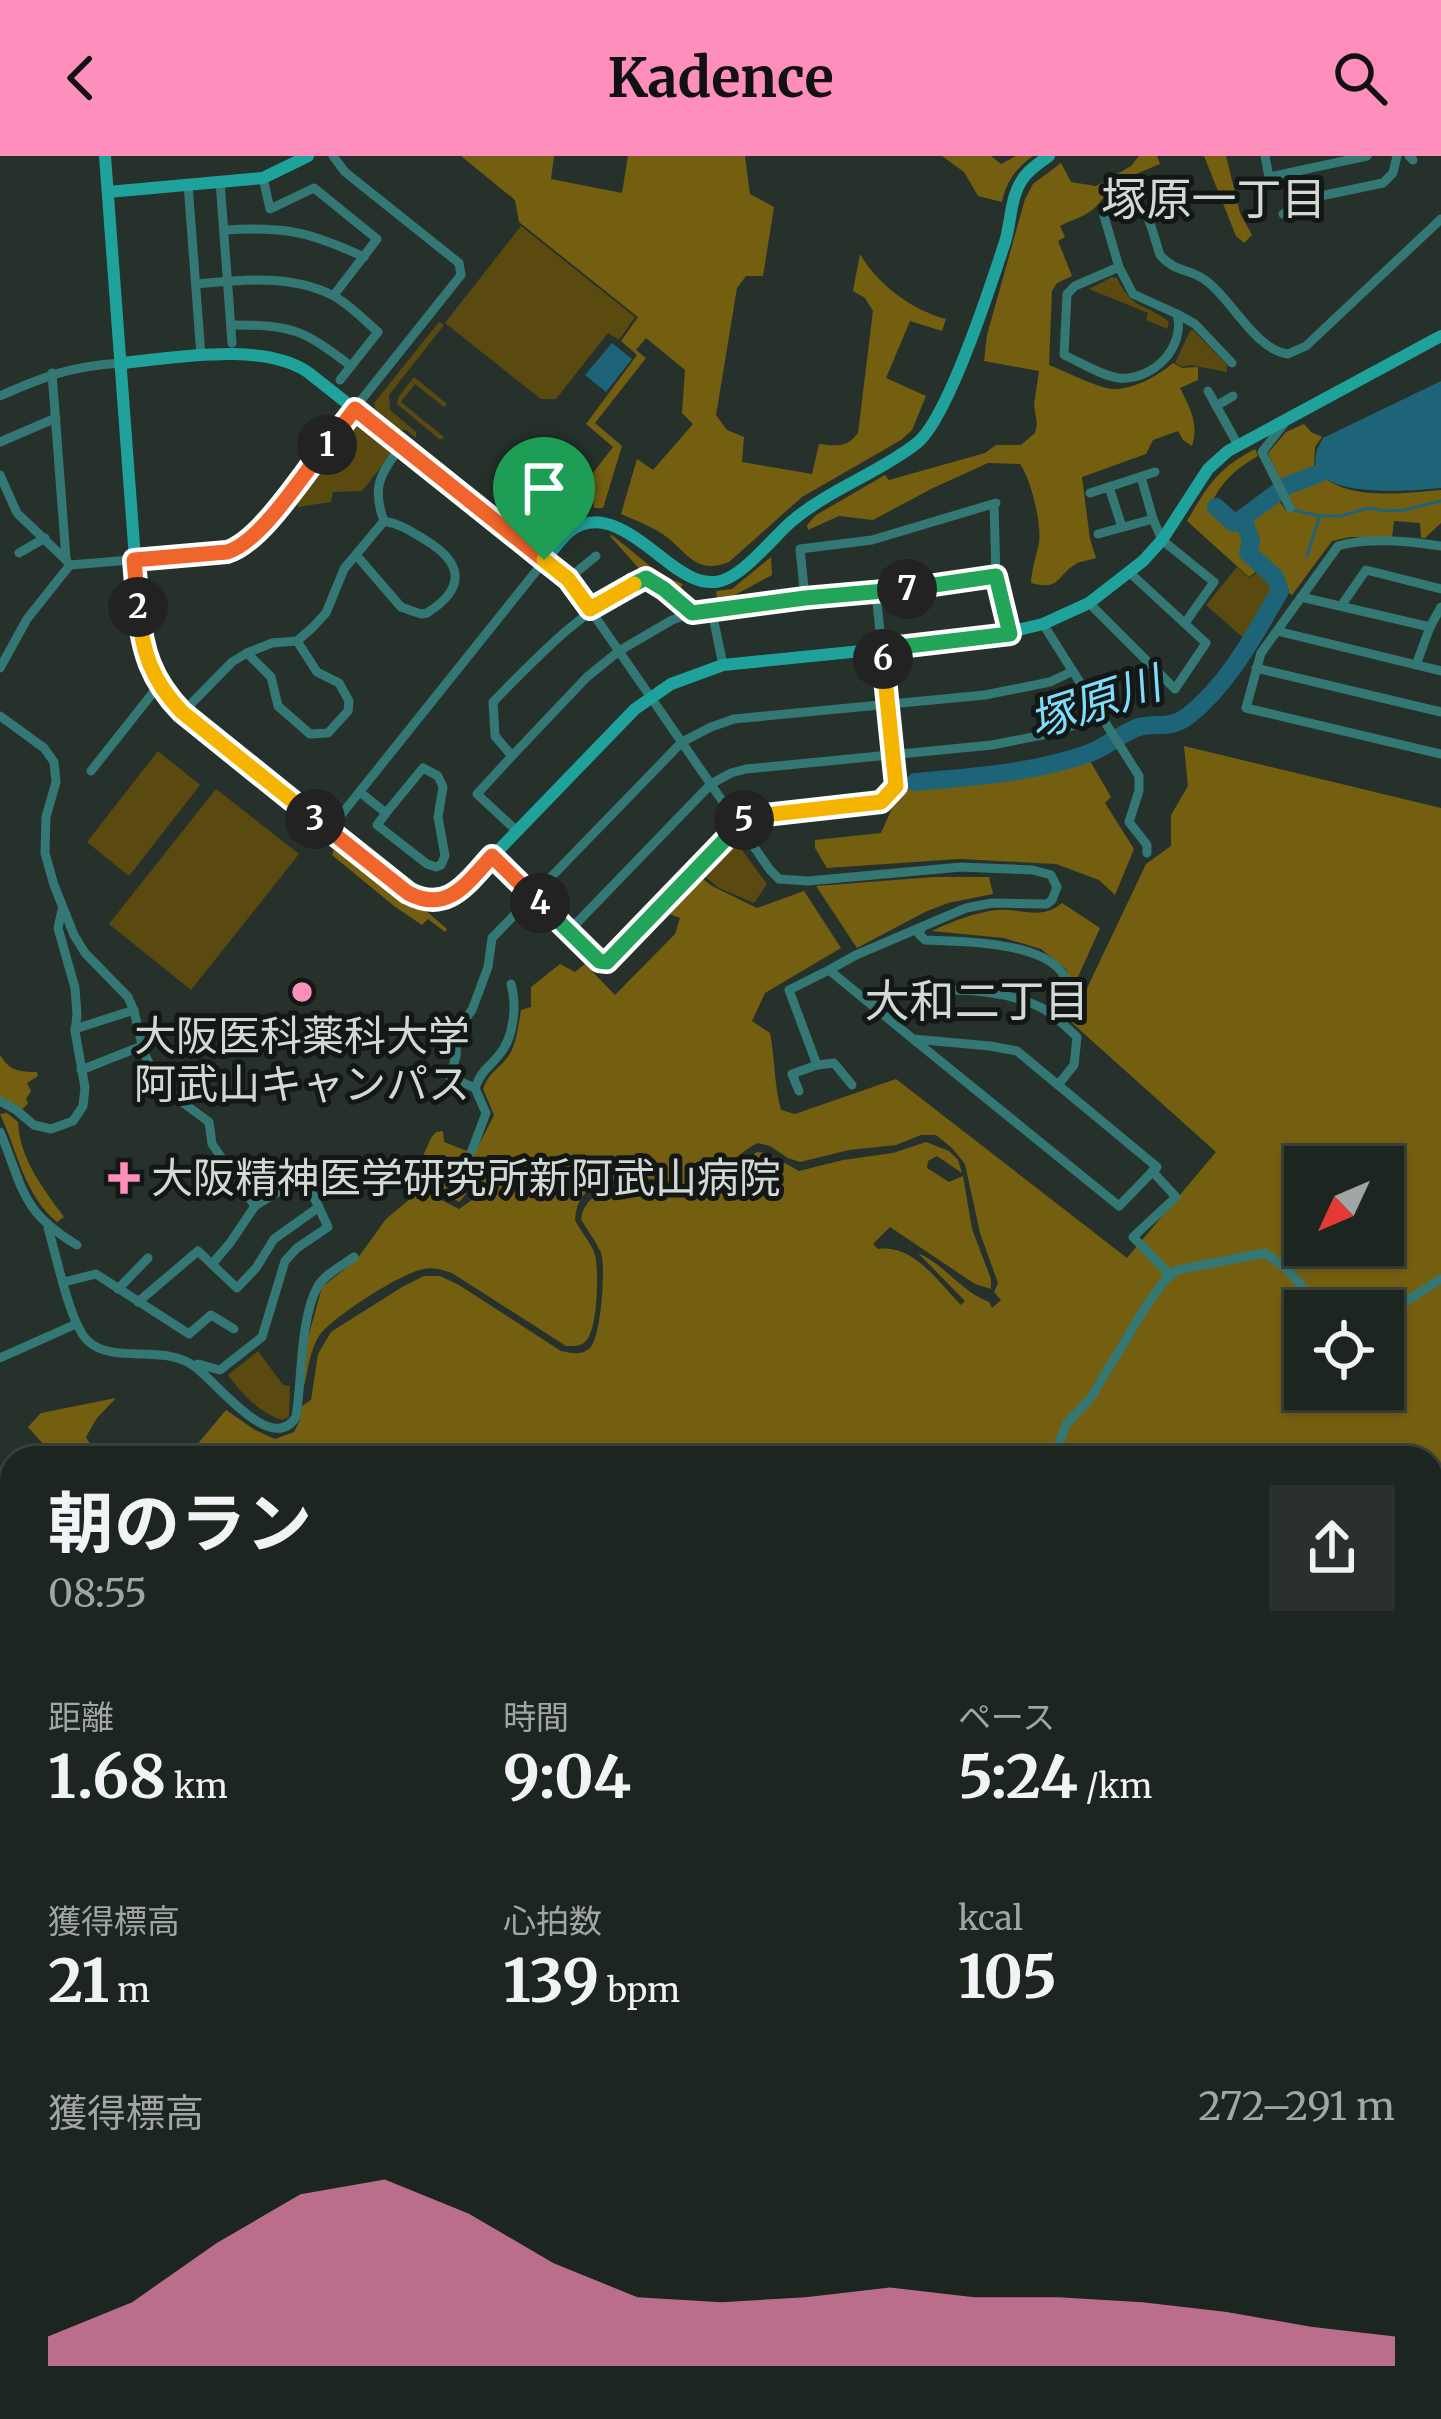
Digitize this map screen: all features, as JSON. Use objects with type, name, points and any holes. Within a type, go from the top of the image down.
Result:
[{"type":"street","points":[[105,156],[141,640],[159,686],[182,712],[408,893],[424,900],[454,894],[650,696],[723,665],[1010,634],[1043,625],[1089,603],[1130,573],[1162,540],[1208,469],[1238,445],[1441,336]]},
{"type":"street","points":[[108,192],[263,178],[308,156]]},
{"type":"street","points":[[0,475],[17,513],[68,562],[227,552],[248,542],[462,270],[345,172],[333,156]]},
{"type":"street","points":[[329,830],[569,532],[582,524],[616,526],[689,577],[721,581],[732,577],[801,514],[918,442],[940,415],[975,327],[1018,187],[1049,156]]},
{"type":"street","points":[[1265,156],[1269,177],[1367,156]]},
{"type":"street","points":[[1283,214],[1306,199],[1384,183],[1393,173],[1397,156]]},
{"type":"street","points":[[263,178],[270,209],[268,227]]},
{"type":"street","points":[[220,181],[232,343]]},
{"type":"street","points":[[188,184],[201,356]]},
{"type":"street","points":[[270,209],[314,188],[377,239],[334,296]]},
{"type":"street","points":[[1232,363],[1195,324],[1133,293],[1104,216],[1115,199],[1132,192],[1165,261],[1202,278],[1271,349],[1283,355],[1306,346],[1441,219]]},
{"type":"street","points":[[225,230],[268,227],[318,237],[364,256]]},
{"type":"street","points":[[1119,266],[1067,294],[1064,355],[1117,378],[1138,374],[1169,355],[1180,331],[1177,314]]},
{"type":"street","points":[[196,284],[283,282],[334,296],[378,332],[340,380]]},
{"type":"street","points":[[231,325],[293,328],[351,365]]},
{"type":"street","points":[[0,396],[52,373],[85,365],[201,356],[283,358],[355,409],[568,579],[779,879],[808,881],[962,867],[1045,872],[1055,880],[1056,894],[1047,904],[992,903],[966,908],[789,990],[817,1065]]},
{"type":"street","points":[[0,668],[27,619],[68,562],[52,373]]},
{"type":"street","points":[[1208,391],[1238,445]]},
{"type":"street","points":[[1216,406],[1233,396]]},
{"type":"street","points":[[0,442],[56,418]]},
{"type":"street","points":[[1289,418],[1262,452],[1290,508]]},
{"type":"street","points":[[384,521],[378,488],[382,472],[401,446]]},
{"type":"street","points":[[1090,493],[1155,472]]},
{"type":"street","points":[[1141,477],[1162,540],[1214,582],[1185,623]]},
{"type":"street","points":[[505,528],[531,486],[582,524]]},
{"type":"street","points":[[1109,487],[1122,527]]},
{"type":"street","points":[[805,598],[800,549],[872,540],[995,504],[996,576],[1010,634]]},
{"type":"street","points":[[1098,534],[1153,519]]},
{"type":"street","points":[[182,712],[232,662],[272,643],[297,641],[326,613],[344,568],[384,521]]},
{"type":"street","points":[[357,556],[409,611],[427,613],[445,598],[455,578],[447,554],[399,524],[384,521]]},
{"type":"street","points":[[19,553],[45,538]]},
{"type":"street","points":[[1441,546],[1344,543],[1334,549],[1261,652],[1246,708],[1441,754]]},
{"type":"street","points":[[568,579],[596,556]]},
{"type":"street","points":[[1341,606],[1366,570],[1441,589]]},
{"type":"street","points":[[1089,603],[1175,689],[1206,644],[1130,573]]},
{"type":"street","points":[[517,831],[477,794],[587,677],[657,628],[692,613],[996,576]]},
{"type":"street","points":[[512,756],[495,736],[494,702],[566,628],[646,578],[692,613]]},
{"type":"street","points":[[492,856],[599,961],[608,961],[738,824],[756,816],[881,802],[896,786],[876,593]]},
{"type":"street","points":[[1301,597],[1430,627]]},
{"type":"street","points":[[1416,665],[1441,607]]},
{"type":"street","points":[[712,612],[723,665]]},
{"type":"street","points":[[1043,625],[1139,776],[1130,822],[1147,845],[1147,853]]},
{"type":"street","points":[[1277,632],[1441,671]]},
{"type":"street","points":[[247,653],[271,676],[278,706],[285,713],[310,734],[328,733],[348,711],[346,690],[317,673],[297,641]]},
{"type":"street","points":[[1256,668],[1441,712]]},
{"type":"street","points":[[475,1088],[450,1078],[457,1030],[472,1010],[488,968],[492,938],[682,742],[734,719],[1014,691],[1072,671]]},
{"type":"street","points":[[91,771],[159,686]]},
{"type":"street","points":[[569,932],[711,784],[731,772],[992,745],[1052,734],[1101,715]]},
{"type":"street","points":[[0,716],[44,748],[54,762],[56,782],[46,817],[44,853],[62,910],[85,953],[122,988],[134,1010],[151,1068],[165,1088],[208,1122],[212,1144],[255,1206]]},
{"type":"street","points":[[423,768],[438,776],[443,787],[439,817],[445,856],[441,865],[428,864],[376,826],[386,813],[423,768]]},
{"type":"street","points":[[361,793],[386,813]]},
{"type":"street","points":[[0,1102],[39,1127],[63,1127],[83,1106],[75,988],[58,928],[62,910]]},
{"type":"street","points":[[922,927],[919,934],[925,940]]},
{"type":"street","points":[[873,948],[925,940],[1004,946],[1041,956],[1060,972],[1071,996],[1046,1010]]},
{"type":"street","points":[[829,970],[913,1039],[1119,1206],[1157,1167],[1017,1052],[913,1039]]},
{"type":"street","points":[[471,1153],[485,1113],[475,1088],[483,1069],[507,1041],[515,1000],[511,984]]},
{"type":"street","points":[[869,1002],[950,990],[1012,998],[1046,1010],[1077,1037],[1074,1065],[1058,1085]]},
{"type":"street","points":[[75,1029],[134,1010]]},
{"type":"street","points":[[81,1070],[142,1046]]},
{"type":"street","points":[[799,1091],[791,1074],[834,1063],[852,1085]]},
{"type":"street","points":[[0,1132],[21,1189],[48,1228],[76,1324],[86,1340],[99,1348],[162,1353],[220,1370],[262,1337],[285,1261],[328,1227],[313,1195],[293,1183],[255,1206],[212,1264]]},
{"type":"street","points":[[1152,1172],[1176,1197],[1133,1237],[1171,1275]]},
{"type":"street","points":[[138,1302],[198,1251],[237,1288],[274,1238],[319,1208]]},
{"type":"street","points":[[48,1228],[76,1245]]},
{"type":"street","points":[[1058,1446],[1067,1423],[1090,1399],[1146,1306],[1177,1270],[1265,1252],[1305,1290]]},
{"type":"street","points":[[187,1361],[268,1428],[291,1424],[303,1394],[303,1349],[315,1292],[322,1280],[354,1256]]},
{"type":"street","points":[[118,1289],[148,1258]]},
{"type":"street","points":[[64,1282],[96,1274],[189,1334],[212,1315],[233,1329]]},
{"type":"street","points":[[1404,1303],[1441,1280]]},
{"type":"street","points":[[0,1358],[76,1324]]},
{"type":"shaded area","points":[[461,156],[554,156],[551,179],[622,193],[628,156],[745,156],[750,194],[774,207],[763,276],[746,276],[737,288],[716,415],[727,430],[744,437],[742,462],[812,474],[819,444],[845,444],[858,433],[873,311],[853,291],[860,254],[897,295],[946,319],[942,331],[910,321],[886,378],[926,396],[912,430],[802,497],[729,562],[701,564],[663,534],[621,514],[637,459],[653,470],[693,424],[682,413],[685,370],[646,338],[636,350],[646,358],[595,423],[622,446],[603,508],[594,508],[580,490],[613,447],[586,424],[637,355],[621,341],[638,317],[519,222],[515,200]]},
{"type":"shaded area","points":[[942,156],[991,156],[1001,164],[1016,156],[1033,156],[1013,176],[1002,202],[978,196],[964,172]]},
{"type":"shaded area","points":[[1139,156],[1157,156],[1160,164],[1131,176],[1129,190],[1108,193],[1094,209],[1060,226],[1065,237],[1058,241],[1072,276],[1052,291],[1049,365],[1112,389],[1145,381],[1173,363],[1198,367],[1198,380],[1180,388],[1192,416],[1194,438],[1192,446],[1178,431],[1153,440],[1146,454],[1082,477],[1096,558],[1077,563],[1053,584],[1031,583],[1039,525],[1020,464],[988,463],[873,520],[839,516],[808,530],[816,515],[885,475],[889,480],[985,453],[996,445],[1021,445],[1035,433],[1039,371],[984,361],[1025,199],[1033,184],[1061,163],[1071,182],[1096,186],[1131,166]]},
{"type":"shaded area","points":[[1204,156],[1226,156],[1240,213],[1252,235],[1244,243],[1236,236]]},
{"type":"shaded area","points":[[521,226],[635,317],[619,340],[608,333],[556,399],[541,399],[445,323]]},
{"type":"shaded area","points":[[1112,277],[1134,302],[1169,322],[1167,329],[1146,320],[1148,313],[1089,289]]},
{"type":"shaded area","points":[[439,322],[444,325],[389,395],[390,410],[416,432],[416,438],[400,430],[374,403]]},
{"type":"shaded area","points":[[1193,330],[1227,365],[1227,372],[1175,363]]},
{"type":"shaded area","points":[[414,377],[447,404],[444,407],[415,384],[401,402],[443,439],[397,404]]},
{"type":"shaded area","points":[[359,423],[394,451],[362,491],[333,492],[331,502],[298,507],[294,494],[351,424]]},
{"type":"shaded area","points":[[1304,424],[1322,437],[1315,447],[1314,467],[1325,478],[1373,493],[1441,490],[1441,523],[1425,538],[1421,538],[1420,523],[1394,521],[1392,537],[1332,541],[1292,595],[1257,571],[1249,577],[1187,521],[1215,479],[1255,449],[1258,456],[1226,481],[1212,502],[1214,508],[1237,527],[1276,496],[1286,511],[1294,508],[1268,453],[1286,432]]},
{"type":"shaded area","points":[[612,535],[661,575],[683,584],[679,591],[643,573]]},
{"type":"shaded area","points":[[771,557],[772,575],[718,604],[716,591],[732,589]]},
{"type":"shaded area","points":[[1237,567],[1249,578],[1257,573],[1270,580],[1277,590],[1246,640],[1206,605]]},
{"type":"shaded area","points":[[1184,746],[1441,808],[1441,1446],[196,1446],[226,1410],[275,1439],[294,1432],[302,1406],[311,1400],[318,1354],[331,1332],[424,1276],[440,1276],[459,1285],[561,1351],[587,1351],[597,1331],[603,1272],[601,1253],[581,1219],[585,1207],[616,1188],[706,1194],[757,1152],[799,1171],[926,1142],[949,1151],[962,1173],[937,1156],[928,1161],[927,1168],[949,1182],[963,1176],[972,1229],[991,1289],[975,1284],[890,1227],[873,1244],[914,1258],[961,1305],[965,1301],[918,1253],[992,1308],[1001,1300],[994,1292],[998,1283],[980,1233],[965,1164],[936,1135],[800,1162],[758,1143],[700,1187],[624,1178],[591,1188],[580,1201],[575,1220],[593,1250],[597,1274],[593,1326],[583,1344],[566,1346],[452,1273],[424,1269],[384,1287],[326,1328],[313,1348],[303,1390],[308,1338],[322,1287],[357,1259],[386,1219],[417,1193],[424,1191],[459,1209],[472,1200],[471,1165],[494,1115],[483,1089],[513,1047],[521,1010],[531,1007],[531,987],[560,964],[575,972],[585,964],[615,995],[675,934],[680,918],[664,912],[699,876],[757,908],[804,891],[841,948],[765,993],[752,1021],[770,1033],[781,1110],[795,1114],[896,1079],[1127,1258],[1216,1152],[1071,1022],[1146,864],[1171,846],[1171,815],[1188,786]]},
{"type":"shaded area","points":[[158,751],[200,785],[129,876],[87,842]]},
{"type":"shaded area","points":[[1089,759],[1111,797],[1105,803],[1134,849],[1115,895],[1099,880],[1056,864],[959,859],[827,868],[815,848],[815,840],[881,833],[902,786],[997,778]]},
{"type":"shaded area","points":[[216,789],[299,854],[191,990],[109,924]]},
{"type":"shaded area","points":[[736,842],[767,884],[754,903],[719,888],[700,872]]},
{"type":"shaded area","points":[[334,849],[410,906],[425,910],[445,932],[428,919],[422,925],[394,906],[332,855]]},
{"type":"shaded area","points":[[989,877],[993,894],[925,912],[857,948],[816,886]]},
{"type":"shaded area","points":[[1062,903],[1100,928],[1073,988],[1066,969],[1041,949],[1004,938],[932,931],[980,913],[1038,913]]},
{"type":"shaded area","points":[[0,1055],[16,1070],[37,1072],[27,1083],[31,1091],[22,1110],[0,1098]]},
{"type":"shaded area","points":[[7,1113],[18,1122],[28,1161],[64,1217],[57,1222],[29,1186],[0,1114]]},
{"type":"shaded area","points":[[443,1131],[444,1142],[467,1151],[462,1178],[466,1194],[459,1202],[424,1182],[411,1183],[431,1138]]},
{"type":"shaded area","points":[[258,1351],[283,1385],[290,1386],[289,1417],[282,1420],[252,1402],[228,1375]]},
{"type":"shaded area","points":[[116,1398],[86,1437],[91,1446],[45,1446],[28,1427],[41,1413]]},
{"type":"water","points":[[612,343],[632,359],[606,392],[585,375]]},
{"type":"water","points":[[1441,381],[1441,488],[1379,491],[1335,483],[1320,474],[1315,459],[1323,438]]},
{"type":"waterway","name":"塚原川","points":[[915,782],[1045,766],[1094,751],[1136,728],[1174,723],[1188,716],[1228,674],[1280,591],[1275,577],[1248,553],[1251,541],[1243,518],[1286,486],[1320,473]]},
{"type":"waterway","points":[[1293,510],[1340,516],[1369,508],[1404,510],[1441,501]]},
{"type":"waterway","points":[[1216,507],[1234,523],[1243,518]]},
{"type":"waterway","points":[[1307,556],[1319,518]]},
{"type":"place","name":"大阪医科薬科大学 阿武山キャンパス","points":[[302,992]]},
{"type":"place","name":"大阪精神医学研究所新阿武山病院","points":[[124,1178]]},
{"type":"district","name":"塚原一丁目","points":[[1214,199]]},
{"type":"district","name":"大和二丁目","points":[[977,1001]]},
{"type":"route","points":[[355,409],[544,560],[568,579],[590,609],[646,578],[692,613],[996,576],[1010,634],[882,649],[896,786],[891,794],[881,802],[746,818],[605,962],[492,856],[450,897],[431,901],[408,893],[182,712],[162,692],[141,640],[134,560],[227,552],[248,542],[355,409]]}]
